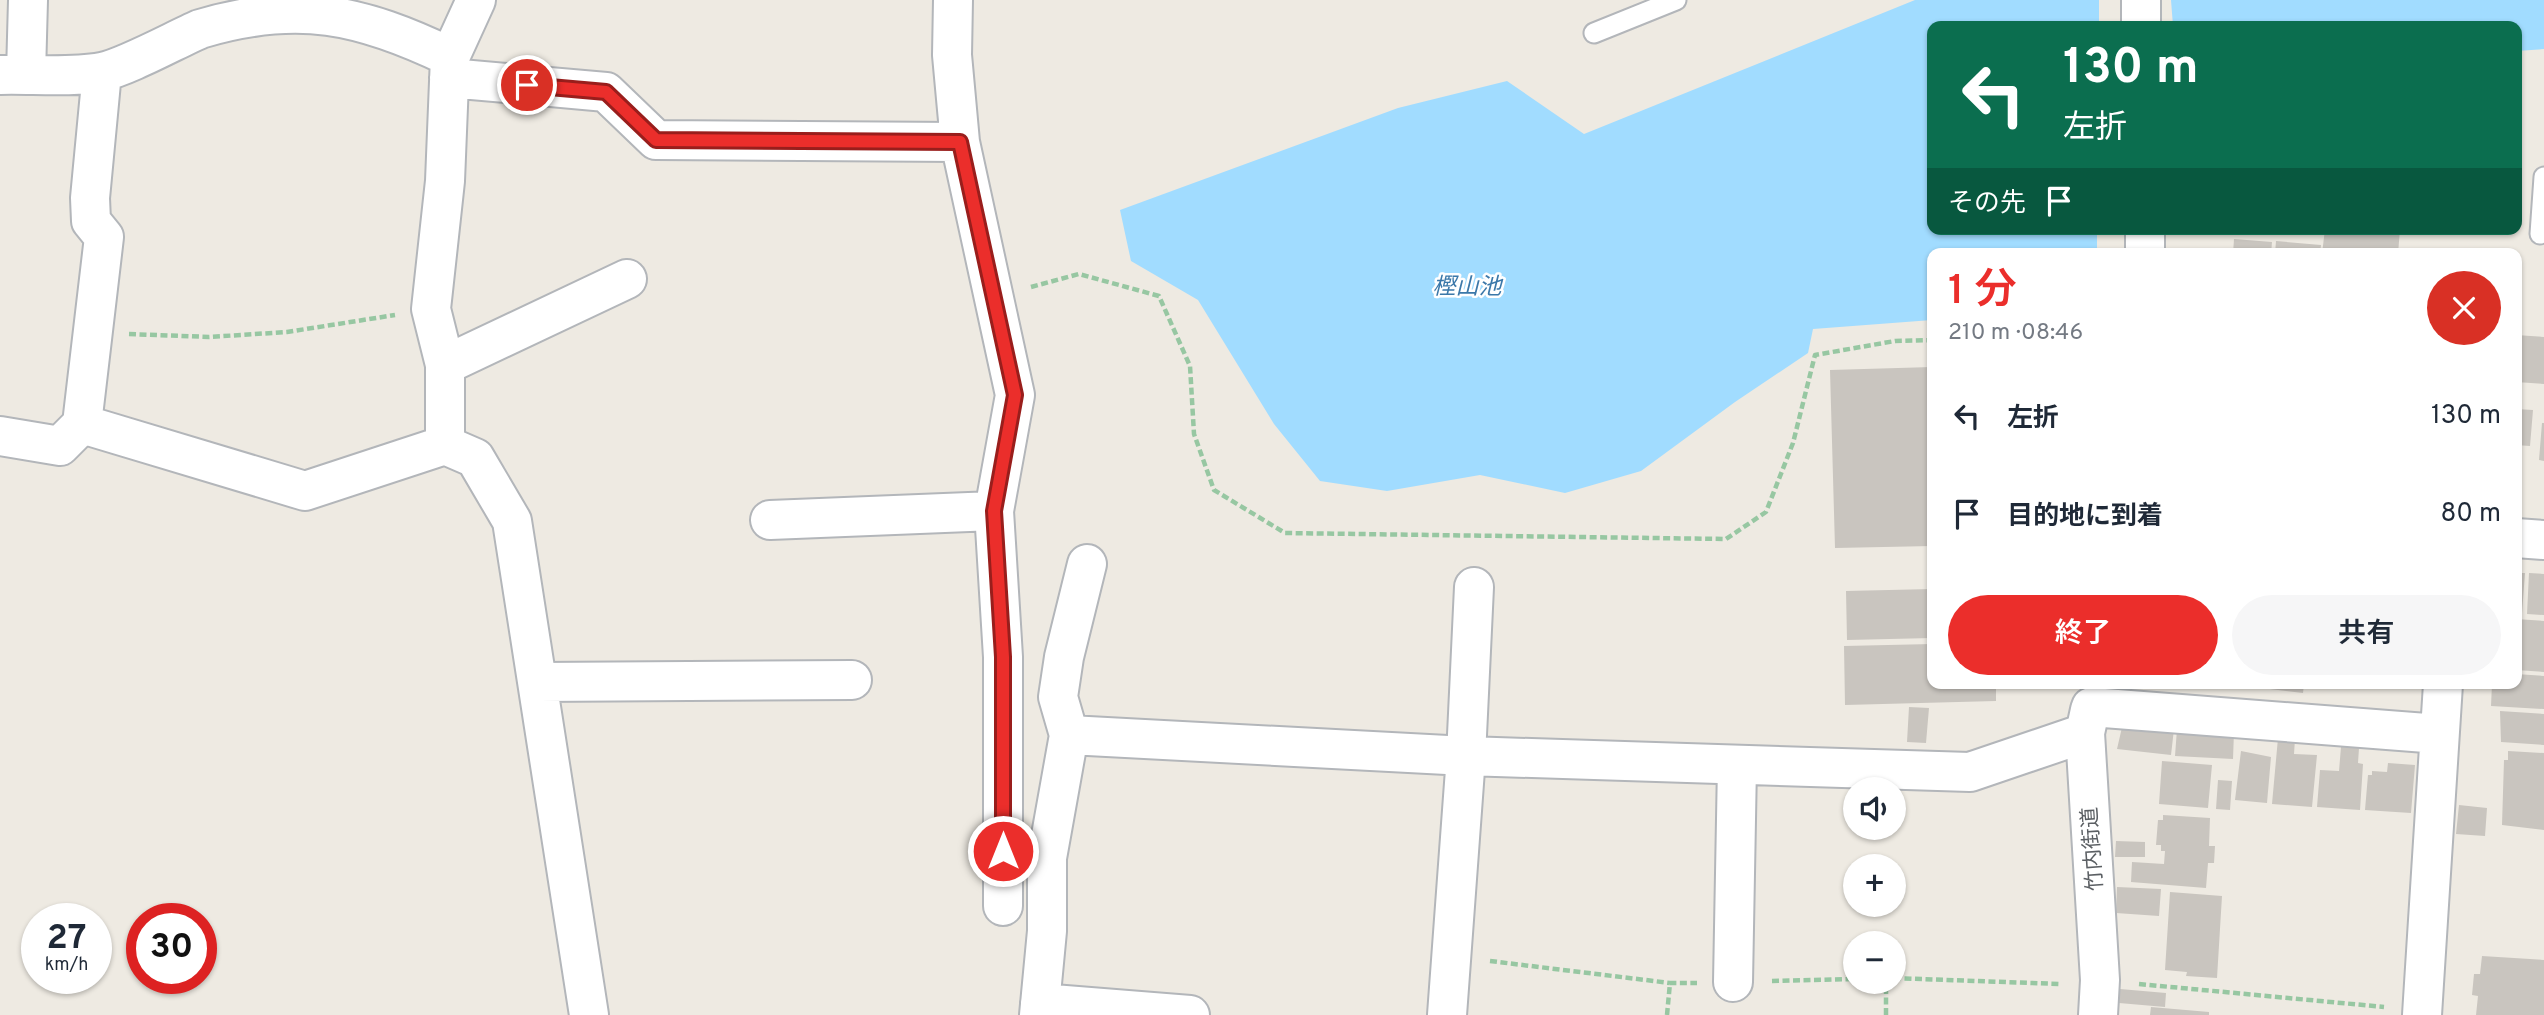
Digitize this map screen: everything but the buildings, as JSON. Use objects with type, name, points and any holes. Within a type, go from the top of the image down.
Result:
[{"type":"street","points":[[28,0],[13,75],[103,72],[218,22],[277,3],[343,14],[382,24],[449,68],[606,92],[656,140],[960,142]]},
{"type":"street","points":[[445,444],[445,365],[431,309],[445,181],[449,68],[476,0]]},
{"type":"street","points":[[953,0],[952,55],[960,142],[1015,395],[994,511],[1003,657],[1003,906]]},
{"type":"street","points":[[2141,0],[2141,21]]},
{"type":"street","points":[[0,436],[61,446],[82,424],[104,237],[91,221],[90,198],[103,72]]},
{"type":"street","points":[[445,365],[628,279]]},
{"type":"street","points":[[82,424],[304,491],[445,444],[475,458],[512,521],[589,1015]]},
{"type":"street","points":[[770,520],[994,511]]},
{"type":"street","points":[[2522,538],[2544,540]]},
{"type":"street","points":[[1087,564],[1064,657],[1058,697],[1069,735],[1047,858],[1046,931],[1040,1009],[1190,1015]]},
{"type":"street","points":[[1447,1015],[1466,756],[1474,587]]},
{"type":"street","points":[[539,682],[852,680]]},
{"type":"street","points":[[2422,1013],[2443,689]]},
{"type":"street","points":[[1069,735],[1466,756],[1970,772],[2090,708],[2439,734]]},
{"type":"street","name":"竹内街道","points":[[2090,708],[2099,998]]},
{"type":"street","points":[[1733,982],[1737,765]]},
{"type":"lane","points":[[1594,33],[1676,0]]},
{"type":"lane","points":[[2540,234],[2544,177]]},
{"type":"path","points":[[993,298],[1079,274],[1159,296],[1190,366],[1194,434],[1214,490],[1285,533],[1726,539],[1766,512],[1793,443],[1815,355],[1895,341],[1927,340]]},
{"type":"path","points":[[93,332],[209,337],[287,332],[431,309]]},
{"type":"path","points":[[1451,958],[1670,983]]},
{"type":"path","points":[[1906,978],[2077,985],[2099,998],[2422,1013]]},
{"type":"path","points":[[1886,994],[1886,1015]]},
{"type":"water","name":"樫山池","points":[[1915,0],[2099,0],[2099,21],[1927,21],[1927,235],[2097,235],[2097,248],[1927,248],[1927,320],[1813,329],[1808,353],[1735,402],[1641,471],[1565,493],[1480,475],[1387,491],[1320,481],[1274,424],[1198,300],[1131,261],[1120,210],[1398,108],[1507,81],[1584,134]]},
{"type":"water","points":[[2171,0],[2544,0],[2544,49],[2522,51],[2522,21],[2173,21]]},
{"type":"route","points":[[527,85],[606,92],[656,140],[960,142],[1015,395],[994,511],[1003,657],[1003,851]]}]
